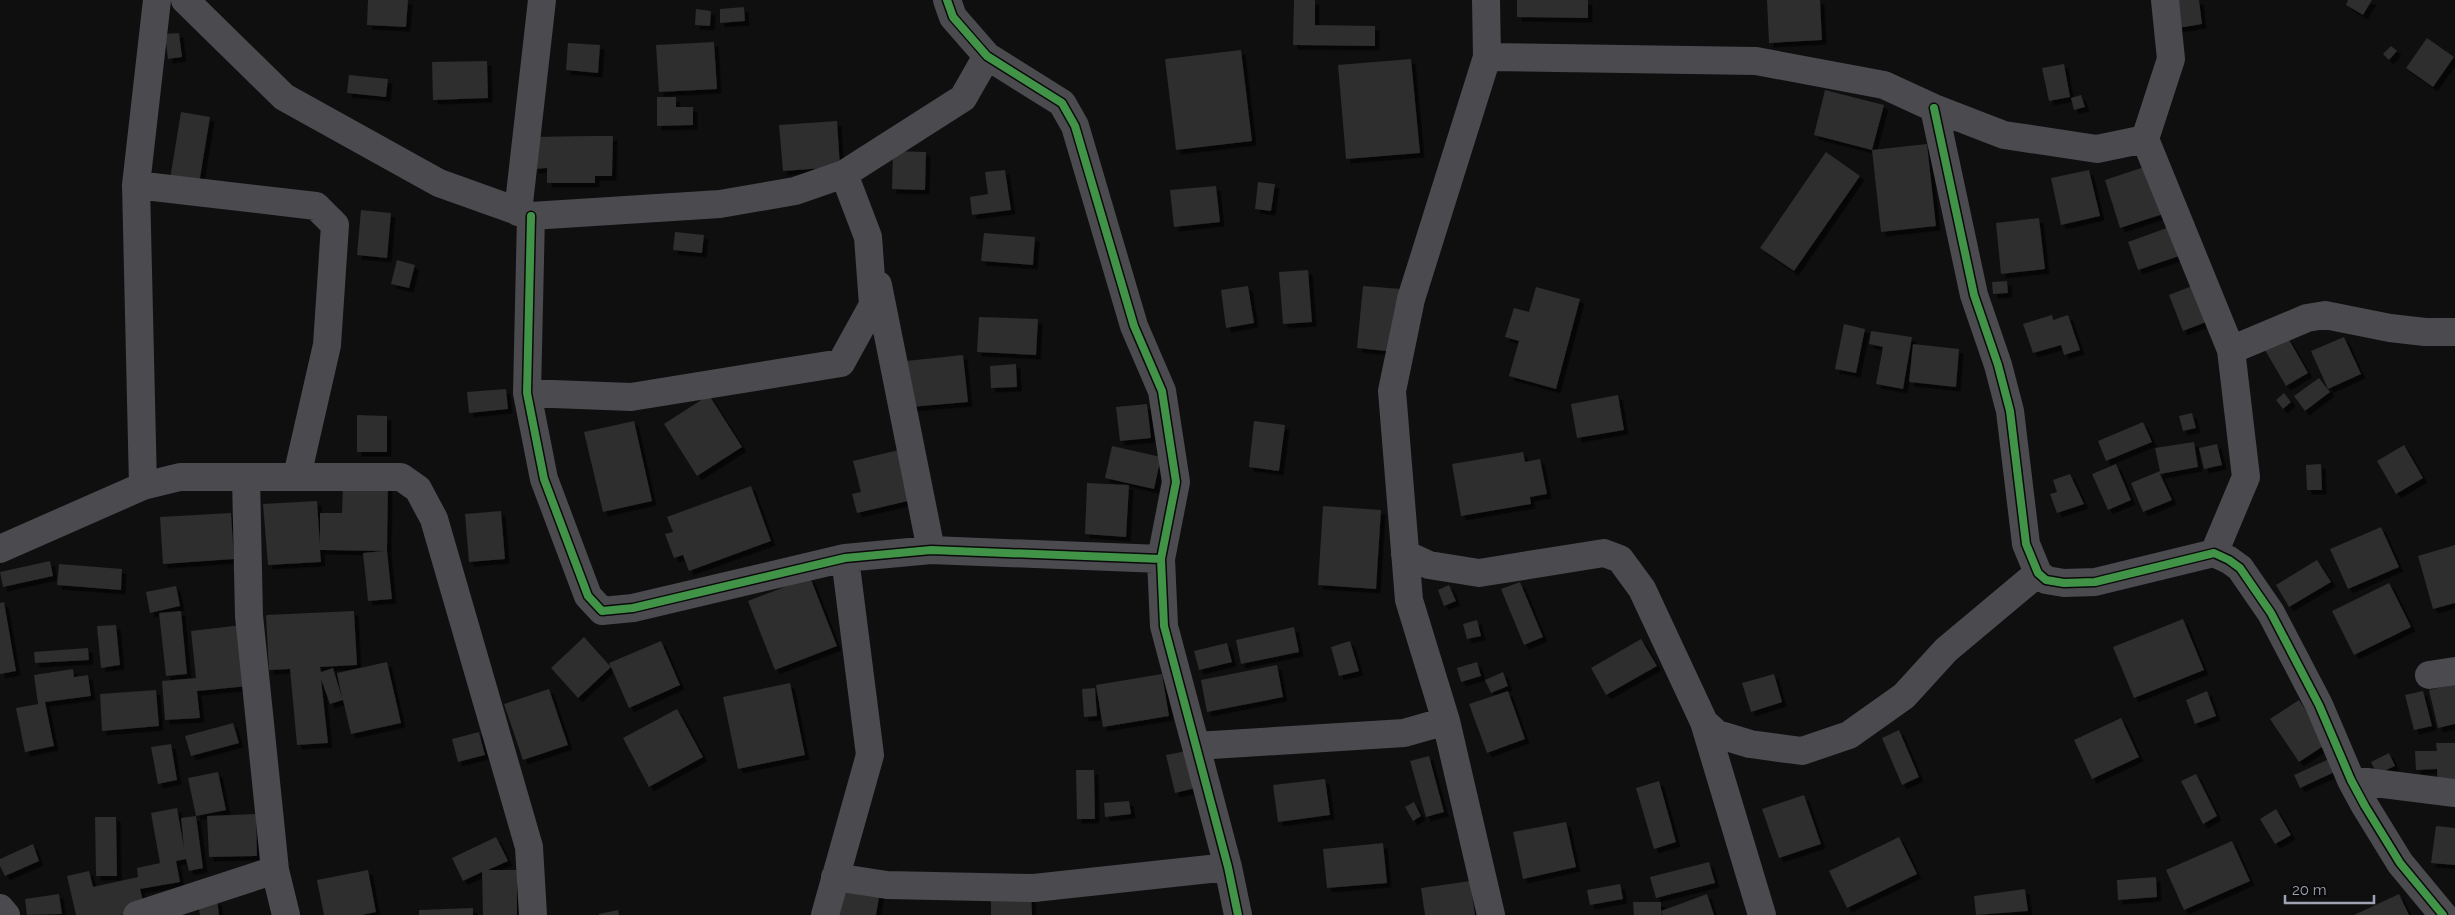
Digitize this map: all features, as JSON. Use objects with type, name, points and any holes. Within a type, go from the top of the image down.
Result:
[{"type":"street","points":[[144,486],[136,185],[157,0]]},
{"type":"street","points":[[185,0],[284,97],[439,182],[525,214],[720,204],[795,191],[844,174],[963,98],[987,56]]},
{"type":"street","points":[[542,0],[525,214],[527,393],[544,479],[588,596],[602,611],[633,608],[845,558],[931,550],[1160,559]]},
{"type":"street","points":[[947,0],[953,16],[987,56],[1062,103],[1075,126],[1134,326],[1162,390],[1176,482],[1160,559],[1164,626],[1228,867],[1238,915]]},
{"type":"street","points":[[1486,0],[1487,57],[1411,299],[1392,391],[1409,600],[1446,721],[1491,915]]},
{"type":"street","points":[[2165,0],[2171,59],[2145,139],[2230,350],[2246,477],[2214,553]]},
{"type":"street","points":[[1487,57],[1756,61],[1884,85],[1934,108],[2013,137],[2097,148],[2145,139]]},
{"type":"street","points":[[1934,108],[1974,295],[1998,365],[2010,411],[2023,530],[2026,544],[2038,573],[2046,580],[2064,583],[2096,582],[2214,553],[2240,568],[2270,613],[2319,705],[2351,780],[2400,863],[2443,915]]},
{"type":"street","points":[[844,174],[868,237],[931,550]]},
{"type":"street","points":[[136,185],[316,206],[335,225],[327,345],[297,476]]},
{"type":"street","points":[[527,393],[631,397],[842,363],[873,305],[868,237]]},
{"type":"street","points":[[2230,350],[2307,318],[2325,315],[2390,328],[2425,332],[2455,332]]},
{"type":"street","points":[[0,549],[144,486],[180,477],[297,476],[400,478],[418,489],[434,519],[529,847],[533,915]]},
{"type":"street","points":[[246,477],[249,616],[275,870],[286,915]]},
{"type":"street","points":[[1405,554],[1429,565],[1479,573],[1604,553],[1620,560],[1642,589],[1704,722],[1762,915]]},
{"type":"street","points":[[825,915],[870,754],[845,558]]},
{"type":"street","points":[[1704,722],[1717,734],[1750,744],[1802,750],[1848,735],[1904,696],[1946,650],[2038,573]]},
{"type":"street","points":[[1196,746],[1404,733],[1446,721]]},
{"type":"street","points":[[2351,780],[2455,793]]},
{"type":"street","points":[[835,877],[887,884],[1034,888],[1228,867]]},
{"type":"street","points":[[137,915],[275,870]]},
{"type":"street","points":[[0,908],[6,915]]},
{"type":"building","points":[[368,0],[408,0],[406,27],[367,25]]},
{"type":"building","points":[[1294,0],[1315,0],[1315,25],[1375,26],[1375,46],[1293,45]]},
{"type":"building","points":[[1517,0],[1588,0],[1588,18],[1517,17]]},
{"type":"building","points":[[1767,0],[1820,0],[1822,40],[1769,43]]},
{"type":"building","points":[[2174,0],[2199,0],[2202,24],[2178,28]]},
{"type":"building","points":[[2348,0],[2372,0],[2363,15],[2346,5]]},
{"type":"building","points":[[744,7],[745,21],[720,23],[720,9]]},
{"type":"building","points":[[696,9],[711,11],[710,26],[695,25]]},
{"type":"building","points":[[179,33],[182,57],[168,59],[165,34]]},
{"type":"building","points":[[2427,38],[2454,57],[2433,87],[2406,68]]},
{"type":"building","points":[[714,42],[717,89],[659,92],[656,45]]},
{"type":"building","points":[[568,43],[600,45],[598,73],[566,70]]},
{"type":"building","points":[[2391,46],[2397,51],[2389,60],[2383,54]]},
{"type":"building","points":[[1241,50],[1252,141],[1176,150],[1165,59]]},
{"type":"building","points":[[1411,59],[1420,153],[1346,159],[1338,65]]},
{"type":"building","points":[[487,61],[488,98],[433,100],[432,62]]},
{"type":"building","points":[[2064,64],[2070,97],[2049,101],[2042,68]]},
{"type":"building","points":[[349,75],[388,79],[386,97],[347,93]]},
{"type":"building","points":[[1825,90],[1884,105],[1872,150],[1814,135]]},
{"type":"building","points":[[2081,95],[2085,107],[2074,110],[2071,98]]},
{"type":"building","points":[[657,97],[676,97],[676,107],[693,107],[693,125],[657,126]]},
{"type":"building","points":[[181,112],[210,117],[198,190],[169,185]]},
{"type":"building","points":[[837,121],[840,167],[783,171],[779,125]]},
{"type":"building","points":[[613,136],[612,176],[595,176],[595,183],[547,183],[547,168],[534,169],[535,137]]},
{"type":"building","points":[[1927,144],[1936,226],[1881,232],[1872,150]]},
{"type":"building","points":[[893,151],[926,152],[925,190],[892,189]]},
{"type":"building","points":[[1826,152],[1860,176],[1794,271],[1760,248]]},
{"type":"building","points":[[2147,166],[2163,214],[2120,228],[2105,180]]},
{"type":"building","points":[[1005,170],[1011,210],[972,215],[970,197],[988,194],[985,172]]},
{"type":"building","points":[[2089,170],[2100,216],[2061,225],[2051,178]]},
{"type":"building","points":[[1258,182],[1275,184],[1271,211],[1255,209]]},
{"type":"building","points":[[1216,186],[1220,222],[1174,227],[1170,190]]},
{"type":"building","points":[[361,210],[391,213],[387,258],[357,255]]},
{"type":"building","points":[[2039,218],[2045,269],[2001,274],[1996,223]]},
{"type":"building","points":[[2175,225],[2185,254],[2138,270],[2128,242]]},
{"type":"building","points":[[675,232],[704,235],[702,253],[673,250]]},
{"type":"building","points":[[984,233],[1035,237],[1033,265],[981,261]]},
{"type":"building","points":[[397,260],[415,265],[409,288],[391,284]]},
{"type":"building","points":[[1308,270],[1312,322],[1283,324],[1279,272]]},
{"type":"building","points":[[2007,281],[2008,293],[1993,294],[1992,282]]},
{"type":"building","points":[[1248,286],[1254,323],[1226,328],[1221,290]]},
{"type":"building","points":[[1363,286],[1401,289],[1395,352],[1357,348]]},
{"type":"building","points":[[2192,286],[2206,322],[2183,331],[2169,295]]},
{"type":"building","points":[[1536,287],[1580,299],[1556,389],[1509,376],[1519,341],[1505,337],[1514,308],[1529,312]]},
{"type":"building","points":[[2052,315],[2053,320],[2068,315],[2080,350],[2064,355],[2061,345],[2033,353],[2023,324]]},
{"type":"building","points":[[979,317],[1038,319],[1036,355],[977,352]]},
{"type":"building","points":[[1844,324],[1865,329],[1856,373],[1835,369]]},
{"type":"building","points":[[1871,331],[1912,337],[1903,389],[1876,384],[1883,347],[1869,344]]},
{"type":"building","points":[[2344,337],[2361,374],[2328,389],[2311,351]]},
{"type":"building","points":[[2288,338],[2308,373],[2286,386],[2265,350]]},
{"type":"building","points":[[1913,344],[1959,349],[1956,387],[1909,382]]},
{"type":"building","points":[[963,355],[968,402],[910,407],[906,361]]},
{"type":"building","points":[[1016,364],[1017,387],[991,388],[990,366]]},
{"type":"building","points":[[2319,378],[2330,392],[2305,411],[2294,396]]},
{"type":"building","points":[[506,389],[508,409],[469,413],[467,392]]},
{"type":"building","points":[[2284,393],[2291,402],[2283,409],[2276,400]]},
{"type":"building","points":[[709,395],[742,447],[697,476],[664,424]]},
{"type":"building","points":[[1618,395],[1624,430],[1577,438],[1571,404]]},
{"type":"building","points":[[1147,404],[1151,438],[1120,441],[1116,407]]},
{"type":"building","points":[[2192,413],[2196,428],[2183,431],[2179,416]]},
{"type":"building","points":[[357,415],[387,416],[387,452],[357,452]]},
{"type":"building","points":[[634,421],[652,501],[603,512],[584,432]]},
{"type":"building","points":[[1254,421],[1285,425],[1279,471],[1249,467]]},
{"type":"building","points":[[2143,422],[2152,442],[2106,461],[2098,441]]},
{"type":"building","points":[[2194,442],[2198,467],[2160,474],[2172,500],[2143,512],[2131,483],[2160,471],[2155,448]]},
{"type":"building","points":[[2217,444],[2222,465],[2204,469],[2199,448]]},
{"type":"building","points":[[2404,445],[2423,478],[2396,494],[2377,461]]},
{"type":"building","points":[[1112,446],[1161,457],[1154,489],[1105,478]]},
{"type":"building","points":[[907,448],[912,500],[857,513],[852,494],[861,492],[853,461]]},
{"type":"building","points":[[1523,452],[1525,462],[1540,459],[1547,494],[1530,497],[1531,504],[1461,516],[1452,464]]},
{"type":"building","points":[[2116,464],[2131,500],[2108,510],[2092,474]]},
{"type":"building","points":[[2321,464],[2322,490],[2307,490],[2306,465]]},
{"type":"building","points":[[2070,474],[2084,504],[2057,513],[2050,494],[2057,492],[2053,480]]},
{"type":"building","points":[[343,483],[388,483],[387,551],[392,599],[368,601],[363,553],[384,551],[320,550],[321,562],[268,565],[263,504],[317,501],[320,545],[320,513],[342,513]]},
{"type":"building","points":[[1087,483],[1129,485],[1126,537],[1085,534]]},
{"type":"building","points":[[751,486],[771,541],[689,571],[683,555],[674,558],[665,534],[673,532],[667,517]]},
{"type":"building","points":[[1323,506],[1381,510],[1376,589],[1318,585]]},
{"type":"building","points":[[501,511],[505,559],[469,562],[465,514]]},
{"type":"building","points":[[231,513],[234,559],[163,564],[160,517]]},
{"type":"building","points":[[2381,527],[2399,567],[2348,589],[2330,549]]},
{"type":"building","points":[[2455,545],[2455,603],[2433,609],[2418,556]]},
{"type":"building","points":[[2317,560],[2331,582],[2289,607],[2276,585]]},
{"type":"building","points":[[50,561],[53,576],[3,587],[0,572]]},
{"type":"building","points":[[59,564],[122,569],[121,590],[57,585]]},
{"type":"building","points":[[810,577],[837,646],[775,670],[748,601]]},
{"type":"building","points":[[1520,582],[1543,637],[1524,645],[1501,589]]},
{"type":"building","points":[[2389,583],[2411,627],[2354,655],[2332,611]]},
{"type":"building","points":[[1449,585],[1456,601],[1444,606],[1438,590]]},
{"type":"building","points":[[176,586],[180,606],[150,613],[146,592]]},
{"type":"building","points":[[4,602],[16,671],[0,674],[0,603]]},
{"type":"building","points":[[181,611],[187,674],[166,676],[159,613]]},
{"type":"building","points":[[354,611],[357,665],[320,667],[321,672],[333,668],[342,698],[337,673],[387,662],[401,723],[351,734],[343,700],[330,704],[321,679],[328,743],[297,745],[290,669],[269,670],[266,615]]},
{"type":"building","points":[[2183,619],[2204,670],[2134,698],[2113,647]]},
{"type":"building","points":[[1477,620],[1481,636],[1467,639],[1463,624]]},
{"type":"building","points":[[116,625],[120,665],[101,668],[97,626]]},
{"type":"building","points":[[242,625],[249,686],[197,691],[200,718],[165,720],[162,681],[196,678],[191,631]]},
{"type":"building","points":[[1294,627],[1299,652],[1241,664],[1236,640]]},
{"type":"building","points":[[584,637],[611,667],[578,698],[551,668]]},
{"type":"building","points":[[1641,639],[1657,666],[1606,695],[1591,668]]},
{"type":"building","points":[[661,641],[680,685],[629,708],[609,663]]},
{"type":"building","points":[[1350,641],[1359,671],[1339,676],[1331,647]]},
{"type":"building","points":[[1227,643],[1232,662],[1199,670],[1194,651]]},
{"type":"building","points":[[88,648],[89,660],[35,663],[34,652]]},
{"type":"building","points":[[1477,662],[1481,676],[1461,682],[1457,668]]},
{"type":"building","points":[[1277,665],[1283,697],[1207,712],[1201,680]]},
{"type":"building","points":[[73,669],[74,677],[88,675],[91,696],[45,702],[54,746],[25,752],[16,708],[38,704],[34,675]]},
{"type":"building","points":[[1503,672],[1508,686],[1491,693],[1485,680]]},
{"type":"building","points":[[1162,674],[1169,716],[1103,727],[1096,685]]},
{"type":"building","points":[[1774,674],[1782,702],[1751,712],[1742,683]]},
{"type":"building","points":[[790,683],[805,755],[738,769],[723,697]]},
{"type":"building","points":[[2455,684],[2455,724],[2438,728],[2429,690]]},
{"type":"building","points":[[1095,688],[1097,716],[1084,717],[1082,689]]},
{"type":"building","points":[[549,689],[568,745],[523,760],[504,704]]},
{"type":"building","points":[[156,690],[159,726],[102,731],[100,694]]},
{"type":"building","points":[[1508,691],[1525,739],[1487,753],[1469,704]]},
{"type":"building","points":[[2207,691],[2216,716],[2195,724],[2186,700]]},
{"type":"building","points":[[2423,691],[2432,726],[2414,730],[2405,695]]},
{"type":"building","points":[[2299,700],[2328,743],[2299,762],[2270,719]]},
{"type":"building","points":[[677,709],[703,757],[649,787],[623,738]]},
{"type":"building","points":[[2121,718],[2139,757],[2092,779],[2074,740]]},
{"type":"building","points":[[233,723],[239,743],[191,756],[185,736]]},
{"type":"building","points":[[1899,730],[1919,777],[1902,785],[1882,738]]},
{"type":"building","points":[[479,732],[485,755],[458,762],[452,739]]},
{"type":"building","points":[[2436,743],[2455,743],[2455,789],[2438,790],[2437,769],[2416,770],[2415,751],[2437,751]]},
{"type":"building","points":[[171,744],[177,780],[158,784],[151,747]]},
{"type":"building","points":[[1192,750],[1200,787],[1175,793],[1166,755]]},
{"type":"building","points":[[2389,753],[2395,766],[2377,774],[2371,762]]},
{"type":"building","points":[[1429,756],[1444,812],[1426,817],[1410,761]]},
{"type":"building","points":[[2336,756],[2341,769],[2300,788],[2294,775]]},
{"type":"building","points":[[1076,770],[1094,770],[1095,819],[1077,819]]},
{"type":"building","points":[[218,772],[226,810],[196,816],[188,778]]},
{"type":"building","points":[[2196,774],[2217,816],[2203,824],[2181,781]]},
{"type":"building","points":[[1325,779],[1330,815],[1278,822],[1273,785]]},
{"type":"building","points":[[1659,781],[1676,842],[1654,849],[1636,788]]},
{"type":"building","points":[[1804,795],[1821,844],[1779,858],[1762,809]]},
{"type":"building","points":[[1129,801],[1131,814],[1105,817],[1104,803]]},
{"type":"building","points":[[1414,802],[1421,816],[1413,821],[1405,807]]},
{"type":"building","points":[[177,808],[184,848],[181,818],[196,816],[203,868],[189,871],[186,859],[176,861],[180,882],[140,889],[145,909],[120,915],[76,915],[67,876],[89,871],[93,887],[138,877],[137,868],[160,863],[151,813]]},
{"type":"building","points":[[2276,809],[2291,835],[2275,844],[2260,819]]},
{"type":"building","points":[[256,814],[257,856],[209,857],[207,816]]},
{"type":"building","points":[[95,817],[116,817],[117,876],[96,876]]},
{"type":"building","points":[[1566,822],[1576,867],[1523,879],[1513,832]]},
{"type":"building","points":[[2436,826],[2455,828],[2455,865],[2431,863]]},
{"type":"building","points":[[496,837],[508,861],[488,870],[517,870],[517,915],[483,915],[482,872],[463,881],[452,858]]},
{"type":"building","points":[[1899,837],[1917,874],[1847,908],[1829,871]]},
{"type":"building","points":[[2232,841],[2250,881],[2184,910],[2166,870]]},
{"type":"building","points":[[1383,843],[1387,883],[1327,888],[1323,849]]},
{"type":"building","points":[[33,844],[39,861],[5,876],[0,866],[0,859]]},
{"type":"building","points":[[1709,862],[1715,883],[1656,898],[1650,877]]},
{"type":"building","points":[[368,870],[376,912],[362,915],[324,915],[317,880]]},
{"type":"building","points":[[2156,877],[2157,897],[2118,900],[2117,880]]},
{"type":"building","points":[[1470,881],[1475,915],[1425,915],[1421,888]]},
{"type":"building","points":[[838,883],[880,891],[876,915],[833,915]]},
{"type":"building","points":[[1620,884],[1623,899],[1590,905],[1587,890]]},
{"type":"building","points":[[2025,889],[2028,911],[1976,915],[1974,896]]},
{"type":"building","points":[[1031,892],[1032,915],[991,915],[991,893]]},
{"type":"building","points":[[59,894],[62,914],[27,915],[25,899]]},
{"type":"building","points":[[1707,894],[1714,915],[1663,915],[1661,911]]},
{"type":"building","points":[[2399,894],[2409,915],[2354,915]]},
{"type":"building","points":[[217,900],[219,915],[200,915],[198,903]]},
{"type":"building","points":[[1633,902],[1661,902],[1662,915],[1634,915]]},
{"type":"building","points":[[473,908],[473,915],[419,915],[419,910]]},
{"type":"building","points":[[618,910],[619,915],[599,915],[599,914]]},
{"type":"cycle path","points":[[947,0],[953,17],[987,56],[1062,103],[1075,126],[1134,326],[1162,391],[1176,482],[1161,559],[1164,626],[1228,867],[1238,915]]},
{"type":"cycle path","points":[[1934,108],[1974,295],[1998,365],[2010,411],[2026,544],[2038,573],[2046,580],[2064,583],[2095,582],[2214,553],[2240,568],[2271,613],[2319,705],[2351,780],[2365,806],[2400,863],[2443,915]]},
{"type":"cycle path","points":[[531,216],[527,393],[544,479],[588,596],[602,611],[633,608],[845,558],[931,550],[1161,559]]}]
